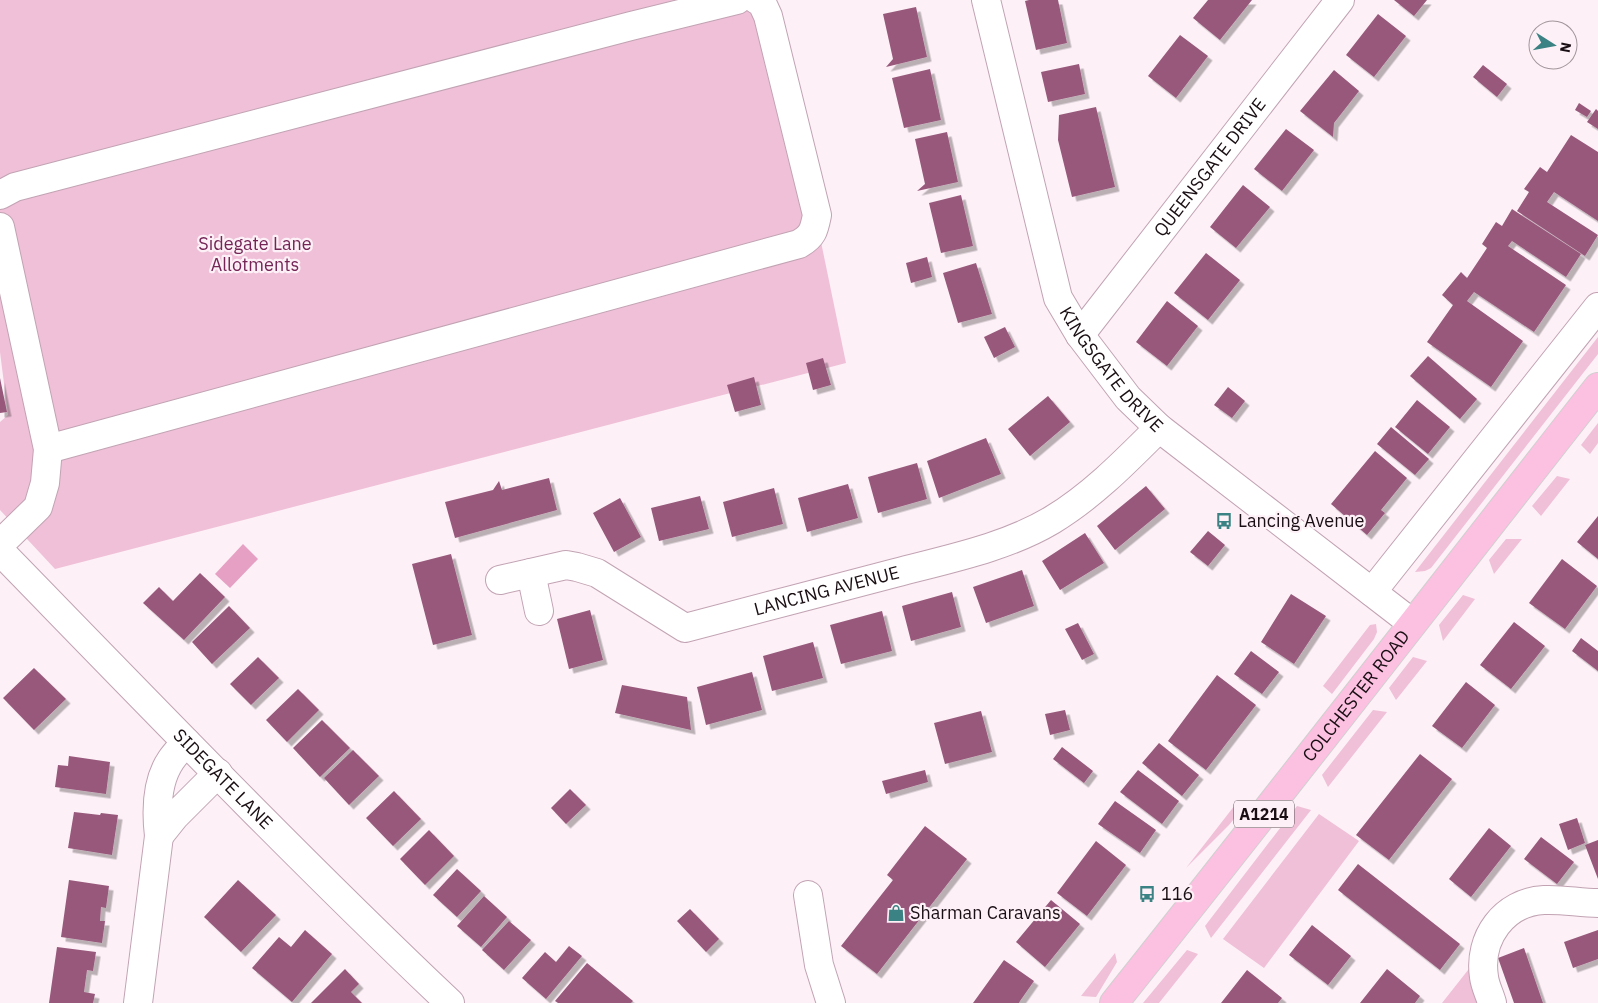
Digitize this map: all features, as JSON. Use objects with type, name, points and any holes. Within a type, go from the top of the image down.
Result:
[{"type":"main road","name":"COLCHESTER ROAD","points":[[1114,1003],[1244,840],[1598,387]]},
{"type":"street","points":[[631,26],[636,12],[637,0]]},
{"type":"street","points":[[0,195],[15,187],[737,0]]},
{"type":"street","points":[[48,449],[799,244],[808,238],[814,229],[817,215],[768,16],[762,4],[757,0]]},
{"type":"street","name":"KINGSGATE DRIVE","points":[[986,0],[1058,298],[1080,335],[1128,398],[1158,428],[1412,624]]},
{"type":"street","name":"QUEENSGATE DRIVE","points":[[1080,335],[1340,0]]},
{"type":"street","points":[[0,227],[48,449],[45,483],[38,507],[0,544]]},
{"type":"street","points":[[1372,592],[1598,307]]},
{"type":"street","name":"LANCING AVENUE","points":[[500,580],[566,565],[589,570],[685,628],[970,554],[1020,536],[1051,520],[1081,501],[1114,472],[1158,428]]},
{"type":"street","name":"SIDEGATE LANE","points":[[0,551],[186,742],[390,946],[450,1003]]},
{"type":"street","points":[[531,573],[539,611]]},
{"type":"street","points":[[138,1003],[158,836],[156,810],[160,788],[170,760],[186,742]]},
{"type":"street","points":[[158,836],[218,773]]},
{"type":"street","points":[[808,895],[818,965],[831,1003]]},
{"type":"street","points":[[1492,1003],[1484,978],[1484,961],[1488,938],[1503,916],[1523,903],[1545,900],[1598,903]]},
{"type":"green space","name":"Sidegate Lane Allotments","points":[[0,0],[771,0],[846,363],[55,569],[0,510],[0,422],[8,415],[0,352]]},
{"type":"green space","points":[[1598,337],[1598,354],[1431,568],[1415,572]]},
{"type":"green space","points":[[1598,423],[1598,443],[1590,454],[1581,445]]},
{"type":"green space","points":[[1557,476],[1570,479],[1541,516],[1532,506]]},
{"type":"green space","points":[[1506,539],[1522,539],[1494,574],[1489,560]]},
{"type":"green space","points":[[1463,595],[1475,599],[1443,641],[1439,625]]},
{"type":"green space","points":[[1376,624],[1377,632],[1374,639],[1332,694],[1323,686],[1370,625]]},
{"type":"green space","points":[[1413,657],[1427,661],[1396,700],[1389,688]]},
{"type":"green space","points":[[1373,710],[1387,712],[1328,787],[1322,775]]},
{"type":"green space","points":[[1235,805],[1242,809],[1229,825],[1186,868]]},
{"type":"green space","points":[[1297,806],[1311,810],[1211,938],[1205,926]]},
{"type":"green space","points":[[1319,814],[1359,841],[1264,968],[1223,939]]},
{"type":"green space","points":[[1187,950],[1198,954],[1159,1003],[1143,1003]]},
{"type":"green space","points":[[1115,953],[1117,962],[1096,997],[1081,996]]},
{"type":"green space","points":[[1472,965],[1479,1003],[1442,1003]]},
{"type":"shaded area","points":[[243,544],[258,559],[230,588],[215,574]]},
{"type":"building","points":[[1058,0],[1067,43],[1036,50],[1025,1]]},
{"type":"building","points":[[1208,0],[1252,0],[1220,40],[1193,18]]},
{"type":"building","points":[[1394,0],[1427,0],[1414,16]]},
{"type":"building","points":[[916,7],[927,57],[886,67],[893,59],[883,14]]},
{"type":"building","points":[[1378,14],[1406,36],[1374,77],[1346,55]]},
{"type":"building","points":[[1180,35],[1208,56],[1176,98],[1148,76]]},
{"type":"building","points":[[1079,64],[1085,94],[1048,102],[1041,72]]},
{"type":"building","points":[[1483,65],[1507,84],[1497,97],[1473,77]]},
{"type":"building","points":[[930,69],[941,120],[904,128],[892,78]]},
{"type":"building","points":[[1334,70],[1359,91],[1334,123],[1333,137],[1300,111]]},
{"type":"building","points":[[1579,103],[1591,111],[1587,117],[1575,110]]},
{"type":"building","points":[[1096,107],[1115,187],[1072,197],[1058,140],[1059,115]]},
{"type":"building","points":[[1596,109],[1598,111],[1598,129],[1587,122]]},
{"type":"building","points":[[1286,129],[1314,150],[1282,191],[1254,169]]},
{"type":"building","points":[[947,132],[958,182],[917,191],[925,184],[915,139]]},
{"type":"building","points":[[1571,135],[1598,152],[1598,221],[1554,192],[1547,202],[1598,235],[1585,256],[1517,211],[1529,192],[1524,189],[1540,167],[1547,172]]},
{"type":"building","points":[[1243,185],[1270,207],[1236,248],[1210,227]]},
{"type":"building","points":[[961,195],[973,246],[941,253],[929,203]]},
{"type":"building","points":[[1512,209],[1581,254],[1566,277],[1512,241],[1508,246],[1566,285],[1534,332],[1474,292],[1467,301],[1523,341],[1491,387],[1427,342],[1453,305],[1442,295],[1461,272],[1467,278],[1487,248],[1482,244],[1496,222],[1502,226]]},
{"type":"building","points":[[1206,253],[1240,280],[1208,320],[1174,293]]},
{"type":"building","points":[[927,257],[932,277],[911,283],[906,263]]},
{"type":"building","points":[[976,263],[992,314],[958,323],[943,273]]},
{"type":"building","points":[[1167,301],[1198,326],[1167,366],[1136,342]]},
{"type":"building","points":[[1005,327],[1015,347],[994,358],[984,337]]},
{"type":"building","points":[[1428,356],[1477,399],[1460,419],[1410,376]]},
{"type":"building","points":[[823,358],[831,385],[813,390],[806,363]]},
{"type":"building","points":[[754,377],[761,405],[735,412],[727,385]]},
{"type":"building","points":[[0,378],[7,412],[0,413]]},
{"type":"building","points":[[1228,387],[1245,401],[1232,418],[1214,405]]},
{"type":"building","points":[[1048,396],[1070,422],[1030,456],[1008,429]]},
{"type":"building","points":[[1417,400],[1450,427],[1428,454],[1395,427]]},
{"type":"building","points":[[1391,427],[1429,459],[1415,475],[1377,444]]},
{"type":"building","points":[[986,438],[1001,474],[939,498],[927,461]]},
{"type":"building","points":[[1375,451],[1407,478],[1381,510],[1385,513],[1367,535],[1331,504]]},
{"type":"building","points":[[917,463],[927,499],[878,513],[868,477]]},
{"type":"building","points":[[549,478],[557,510],[455,538],[445,502],[493,490],[499,481],[502,490]]},
{"type":"building","points":[[848,484],[858,518],[807,532],[798,498]]},
{"type":"building","points":[[1146,486],[1165,509],[1115,550],[1097,526]]},
{"type":"building","points":[[774,488],[783,524],[732,537],[723,502]]},
{"type":"building","points":[[700,496],[709,529],[659,541],[651,508]]},
{"type":"building","points":[[620,498],[641,537],[614,552],[593,513]]},
{"type":"building","points":[[1598,516],[1598,559],[1577,542]]},
{"type":"building","points":[[1208,531],[1225,545],[1208,566],[1190,552]]},
{"type":"building","points":[[1085,533],[1104,563],[1060,590],[1042,561]]},
{"type":"building","points":[[451,554],[472,635],[433,645],[412,564]]},
{"type":"building","points":[[1562,559],[1597,586],[1565,629],[1529,603]]},
{"type":"building","points":[[1022,570],[1034,606],[986,623],[973,587]]},
{"type":"building","points":[[200,573],[225,597],[184,640],[143,603],[159,587],[173,601]]},
{"type":"building","points":[[952,592],[961,627],[911,641],[902,606]]},
{"type":"building","points":[[1291,594],[1326,616],[1294,664],[1261,642]]},
{"type":"building","points":[[229,606],[250,628],[212,664],[192,642]]},
{"type":"building","points":[[590,610],[603,660],[569,669],[557,619]]},
{"type":"building","points":[[882,611],[892,651],[841,664],[830,625]]},
{"type":"building","points":[[1514,622],[1545,646],[1511,689],[1480,665]]},
{"type":"building","points":[[1078,623],[1094,654],[1082,660],[1065,629]]},
{"type":"building","points":[[1581,638],[1598,651],[1598,671],[1572,651]]},
{"type":"building","points":[[813,642],[823,678],[772,691],[763,656]]},
{"type":"building","points":[[1251,651],[1279,672],[1262,694],[1234,674]]},
{"type":"building","points":[[258,657],[279,678],[251,705],[230,684]]},
{"type":"building","points":[[34,668],[66,699],[34,730],[3,698]]},
{"type":"building","points":[[752,672],[762,710],[706,725],[697,687]]},
{"type":"building","points":[[1217,675],[1256,705],[1206,770],[1168,741]]},
{"type":"building","points":[[1466,682],[1495,705],[1462,748],[1432,726]]},
{"type":"building","points":[[622,685],[687,697],[691,730],[615,713]]},
{"type":"building","points":[[298,689],[319,710],[287,742],[266,720]]},
{"type":"building","points":[[1065,710],[1070,730],[1050,735],[1045,714]]},
{"type":"building","points":[[981,711],[992,752],[945,764],[934,723]]},
{"type":"building","points":[[322,720],[350,748],[320,777],[293,748]]},
{"type":"building","points":[[1159,743],[1199,775],[1182,796],[1142,763]]},
{"type":"building","points":[[1062,747],[1093,771],[1084,783],[1053,759]]},
{"type":"building","points":[[353,750],[379,776],[349,805],[324,778]]},
{"type":"building","points":[[1420,754],[1452,779],[1389,860],[1356,835]]},
{"type":"building","points":[[69,756],[110,762],[106,794],[55,787],[58,765],[68,766]]},
{"type":"building","points":[[925,770],[928,782],[886,794],[882,781]]},
{"type":"building","points":[[1138,770],[1179,801],[1162,824],[1120,792]]},
{"type":"building","points":[[570,789],[586,805],[566,824],[551,808]]},
{"type":"building","points":[[394,791],[421,819],[393,846],[366,818]]},
{"type":"building","points":[[1115,801],[1156,830],[1140,853],[1098,824]]},
{"type":"building","points":[[74,812],[118,815],[112,855],[68,848]]},
{"type":"building","points":[[1577,818],[1585,843],[1568,850],[1559,824]]},
{"type":"building","name":"Sharman Caravans","points":[[925,826],[967,859],[877,974],[841,946],[893,880],[887,875]]},
{"type":"building","points":[[1489,828],[1511,846],[1471,897],[1449,879]]},
{"type":"building","points":[[429,830],[454,856],[425,885],[400,859]]},
{"type":"building","points":[[1541,837],[1574,862],[1557,884],[1524,859]]},
{"type":"building","points":[[1598,840],[1598,879],[1585,845]]},
{"type":"building","points":[[1096,841],[1126,865],[1087,916],[1057,893]]},
{"type":"building","points":[[1358,864],[1460,944],[1440,970],[1338,890]]},
{"type":"building","points":[[457,869],[481,891],[457,917],[433,895]]},
{"type":"building","points":[[69,880],[109,886],[106,908],[101,907],[100,921],[105,921],[102,943],[61,937]]},
{"type":"building","points":[[238,880],[276,915],[241,952],[204,917]]},
{"type":"building","points":[[484,896],[507,917],[481,947],[457,926]]},
{"type":"building","points":[[1051,900],[1080,924],[1045,967],[1016,942]]},
{"type":"building","points":[[690,909],[719,939],[706,952],[677,921]]},
{"type":"building","points":[[509,921],[531,940],[504,970],[482,950]]},
{"type":"building","points":[[1312,925],[1351,956],[1328,985],[1289,955]]},
{"type":"building","points":[[305,930],[332,954],[292,1002],[252,968],[279,937],[291,947]]},
{"type":"building","points":[[1598,930],[1598,959],[1573,968],[1564,942]]},
{"type":"building","points":[[569,946],[582,956],[546,999],[522,978],[545,952],[556,962]]},
{"type":"building","points":[[57,947],[96,952],[93,971],[87,970],[84,992],[95,994],[93,1003],[49,1003]]},
{"type":"building","points":[[1524,948],[1543,1003],[1514,1003],[1498,958]]},
{"type":"building","points":[[1004,960],[1034,981],[1019,1003],[973,1003]]},
{"type":"building","points":[[587,963],[633,1001],[631,1003],[558,1003],[555,1001]]},
{"type":"building","points":[[345,969],[359,984],[351,992],[362,1003],[311,1003]]},
{"type":"building","points":[[1387,969],[1420,996],[1415,1003],[1360,1003]]},
{"type":"building","points":[[1247,970],[1282,998],[1278,1003],[1221,1003]]},
{"type":"place","name":"Lancing Avenue","points":[[1224,521]]},
{"type":"place","name":"116","points":[[1147,894]]},
{"type":"place","name":"Sharman Caravans","points":[[896,913]]}]
